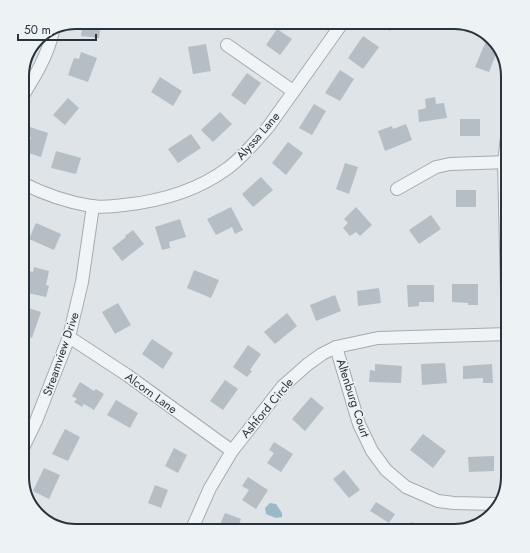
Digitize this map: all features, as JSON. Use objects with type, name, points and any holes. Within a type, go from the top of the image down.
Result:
[{"type":"street","name":"Alyssa Lane","points":[[29,186],[56,198],[93,206],[114,206],[149,202],[179,194],[206,182],[229,167],[244,154],[268,126],[338,29]]},
{"type":"street","points":[[29,85],[44,59],[52,36]]},
{"type":"street","points":[[227,45],[293,91]]},
{"type":"street","points":[[397,189],[436,167],[450,164],[501,162]]},
{"type":"street","name":"Streamview Drive","points":[[29,436],[69,337],[82,282],[93,206]]},
{"type":"street","name":"Ashford Circle","points":[[194,524],[210,488],[232,451],[278,392],[290,379],[308,364],[336,347],[378,338],[501,334]]},
{"type":"street","name":"Alcorn Lane","points":[[69,337],[127,376],[232,451]]},
{"type":"street","name":"Altenburg Court","points":[[336,347],[359,424],[372,451],[386,470],[406,487],[438,501],[454,504],[492,504]]},
{"type":"water","points":[[270,503],[276,504],[282,513],[282,517],[276,518],[266,514],[265,508]]},
{"type":"building","points":[[82,29],[100,29],[99,38],[81,36]]},
{"type":"building","points":[[277,29],[292,39],[280,55],[266,45]]},
{"type":"building","points":[[363,36],[379,47],[363,69],[348,58]]},
{"type":"building","points":[[486,42],[496,55],[489,72],[475,67]]},
{"type":"building","points":[[206,44],[211,71],[193,74],[188,47]]},
{"type":"building","points":[[81,52],[97,58],[88,82],[68,75],[74,58],[79,59]]},
{"type":"building","points":[[340,70],[354,79],[340,101],[325,93]]},
{"type":"building","points":[[247,73],[261,83],[245,105],[231,95]]},
{"type":"building","points":[[160,77],[182,91],[173,106],[151,92]]},
{"type":"building","points":[[435,97],[436,104],[444,103],[447,118],[419,122],[418,110],[426,108],[425,99]]},
{"type":"building","points":[[68,98],[79,108],[65,125],[53,115]]},
{"type":"building","points":[[314,104],[326,111],[312,135],[299,128]]},
{"type":"building","points":[[220,112],[232,124],[213,142],[201,130]]},
{"type":"building","points":[[460,119],[480,119],[480,136],[460,136]]},
{"type":"building","points":[[406,124],[412,140],[385,151],[378,131],[392,126],[393,129]]},
{"type":"building","points":[[30,127],[48,133],[41,157],[29,153],[29,143],[31,137],[29,136]]},
{"type":"building","points":[[191,134],[201,148],[178,163],[168,149]]},
{"type":"building","points":[[288,142],[303,153],[286,175],[272,163]]},
{"type":"building","points":[[56,151],[81,158],[76,174],[51,168]]},
{"type":"building","points":[[345,163],[358,167],[349,194],[336,189]]},
{"type":"building","points":[[261,177],[273,190],[253,207],[242,194]]},
{"type":"building","points":[[456,190],[476,190],[476,207],[456,207]]},
{"type":"building","points":[[231,207],[243,230],[235,234],[232,227],[216,235],[207,219]]},
{"type":"building","points":[[356,207],[372,225],[360,236],[356,232],[350,236],[343,228],[348,223],[344,219]]},
{"type":"building","points":[[431,215],[441,229],[419,244],[409,230]]},
{"type":"building","points":[[180,219],[186,237],[169,242],[170,248],[162,250],[155,227]]},
{"type":"building","points":[[36,223],[61,234],[54,250],[29,239]]},
{"type":"building","points":[[133,230],[144,244],[122,261],[112,248]]},
{"type":"building","points":[[34,267],[49,271],[46,285],[49,286],[46,297],[29,293],[29,271],[33,272]]},
{"type":"building","points":[[194,270],[219,280],[211,298],[187,288]]},
{"type":"building","points":[[452,284],[478,284],[478,305],[452,302]]},
{"type":"building","points":[[407,285],[434,285],[434,302],[419,302],[419,306],[408,307]]},
{"type":"building","points":[[379,288],[381,303],[358,306],[357,291]]},
{"type":"building","points":[[335,295],[341,311],[316,321],[310,305]]},
{"type":"building","points":[[118,303],[131,325],[115,334],[102,312]]},
{"type":"building","points":[[29,308],[41,312],[32,338],[29,337]]},
{"type":"building","points":[[287,313],[297,326],[275,344],[264,332]]},
{"type":"building","points":[[152,339],[173,353],[163,369],[142,354]]},
{"type":"building","points":[[248,345],[261,354],[247,377],[233,367]]},
{"type":"building","points":[[445,363],[447,383],[422,385],[421,364]]},
{"type":"building","points":[[375,364],[402,366],[401,383],[369,382],[370,370],[375,371]]},
{"type":"building","points":[[492,364],[493,383],[483,383],[483,378],[463,379],[463,366]]},
{"type":"building","points":[[225,380],[238,389],[223,410],[210,401]]},
{"type":"building","points":[[80,382],[94,391],[96,389],[104,394],[94,410],[84,404],[82,407],[74,402],[77,399],[72,396]]},
{"type":"building","points":[[311,397],[324,408],[305,431],[292,419]]},
{"type":"building","points":[[116,400],[138,413],[130,428],[107,415]]},
{"type":"building","points":[[65,429],[80,437],[68,461],[52,454]]},
{"type":"building","points":[[423,434],[446,451],[433,468],[410,450]]},
{"type":"building","points":[[274,442],[293,454],[281,472],[267,463],[274,453],[269,450]]},
{"type":"building","points":[[174,448],[187,455],[178,473],[165,466]]},
{"type":"building","points":[[494,456],[494,471],[469,472],[468,457]]},
{"type":"building","points":[[44,468],[60,475],[49,499],[33,491]]},
{"type":"building","points":[[344,470],[360,490],[349,498],[333,479]]},
{"type":"building","points":[[248,477],[268,490],[256,509],[242,500],[249,490],[242,486]]},
{"type":"building","points":[[155,485],[168,490],[161,508],[148,503]]},
{"type":"building","points":[[376,502],[395,514],[389,523],[370,511]]},
{"type":"building","points":[[225,513],[241,519],[239,524],[220,524]]}]
